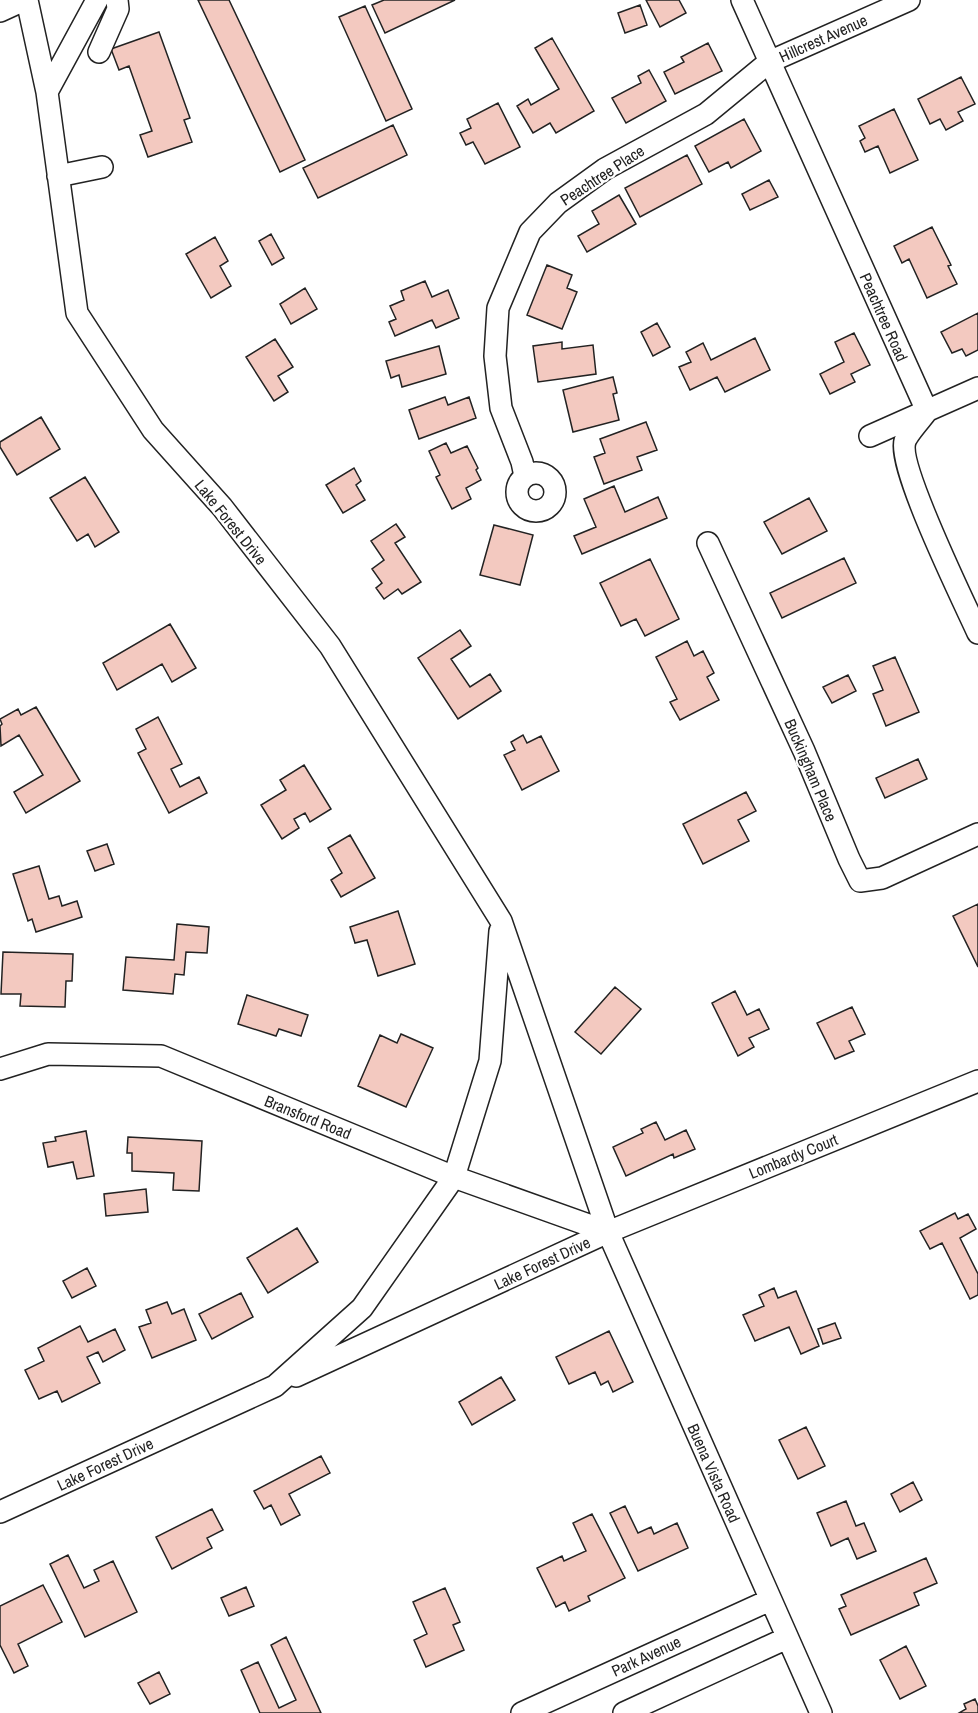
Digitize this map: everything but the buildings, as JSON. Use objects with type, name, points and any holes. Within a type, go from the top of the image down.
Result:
[{"type":"street","points":[[0,10],[25,0]]},
{"type":"street","name":"Lake Forest Drive","points":[[0,1512],[608,1232],[501,921],[330,646],[222,507],[153,430],[77,313],[46,92],[25,0]]},
{"type":"street","points":[[93,7],[99,52],[118,9],[117,0]]},
{"type":"street","name":"Peachtree Road","points":[[742,0],[927,411]]},
{"type":"street","name":"Hillcrest Avenue","points":[[769,62],[909,0]]},
{"type":"street","points":[[46,92],[93,7]]},
{"type":"street","name":"Peachtree Place","points":[[525,476],[522,462],[501,408],[495,356],[498,308],[530,232],[558,203],[586,182],[605,169],[706,114],[769,62]]},
{"type":"street","points":[[58,176],[102,167]]},
{"type":"street","points":[[870,436],[978,388]]},
{"type":"street","points":[[927,411],[905,441],[906,460],[912,482],[978,633]]},
{"type":"street","name":"Buckingham Place","points":[[708,543],[804,751],[860,881],[882,878],[978,834]]},
{"type":"street","name":"Lake Forest Drive","points":[[275,1386],[362,1308],[454,1177],[490,1061],[501,921]]},
{"type":"street","name":"Bransford Road","points":[[0,1069],[48,1054],[161,1056],[454,1177],[608,1232]]},
{"type":"street","name":"Lombardy Court","points":[[608,1232],[978,1081]]},
{"type":"street","name":"Buena Vista Road","points":[[608,1232],[820,1713]]},
{"type":"street","name":"Park Avenue","points":[[522,1713],[770,1600]]},
{"type":"street","points":[[624,1713],[787,1638]]}]
